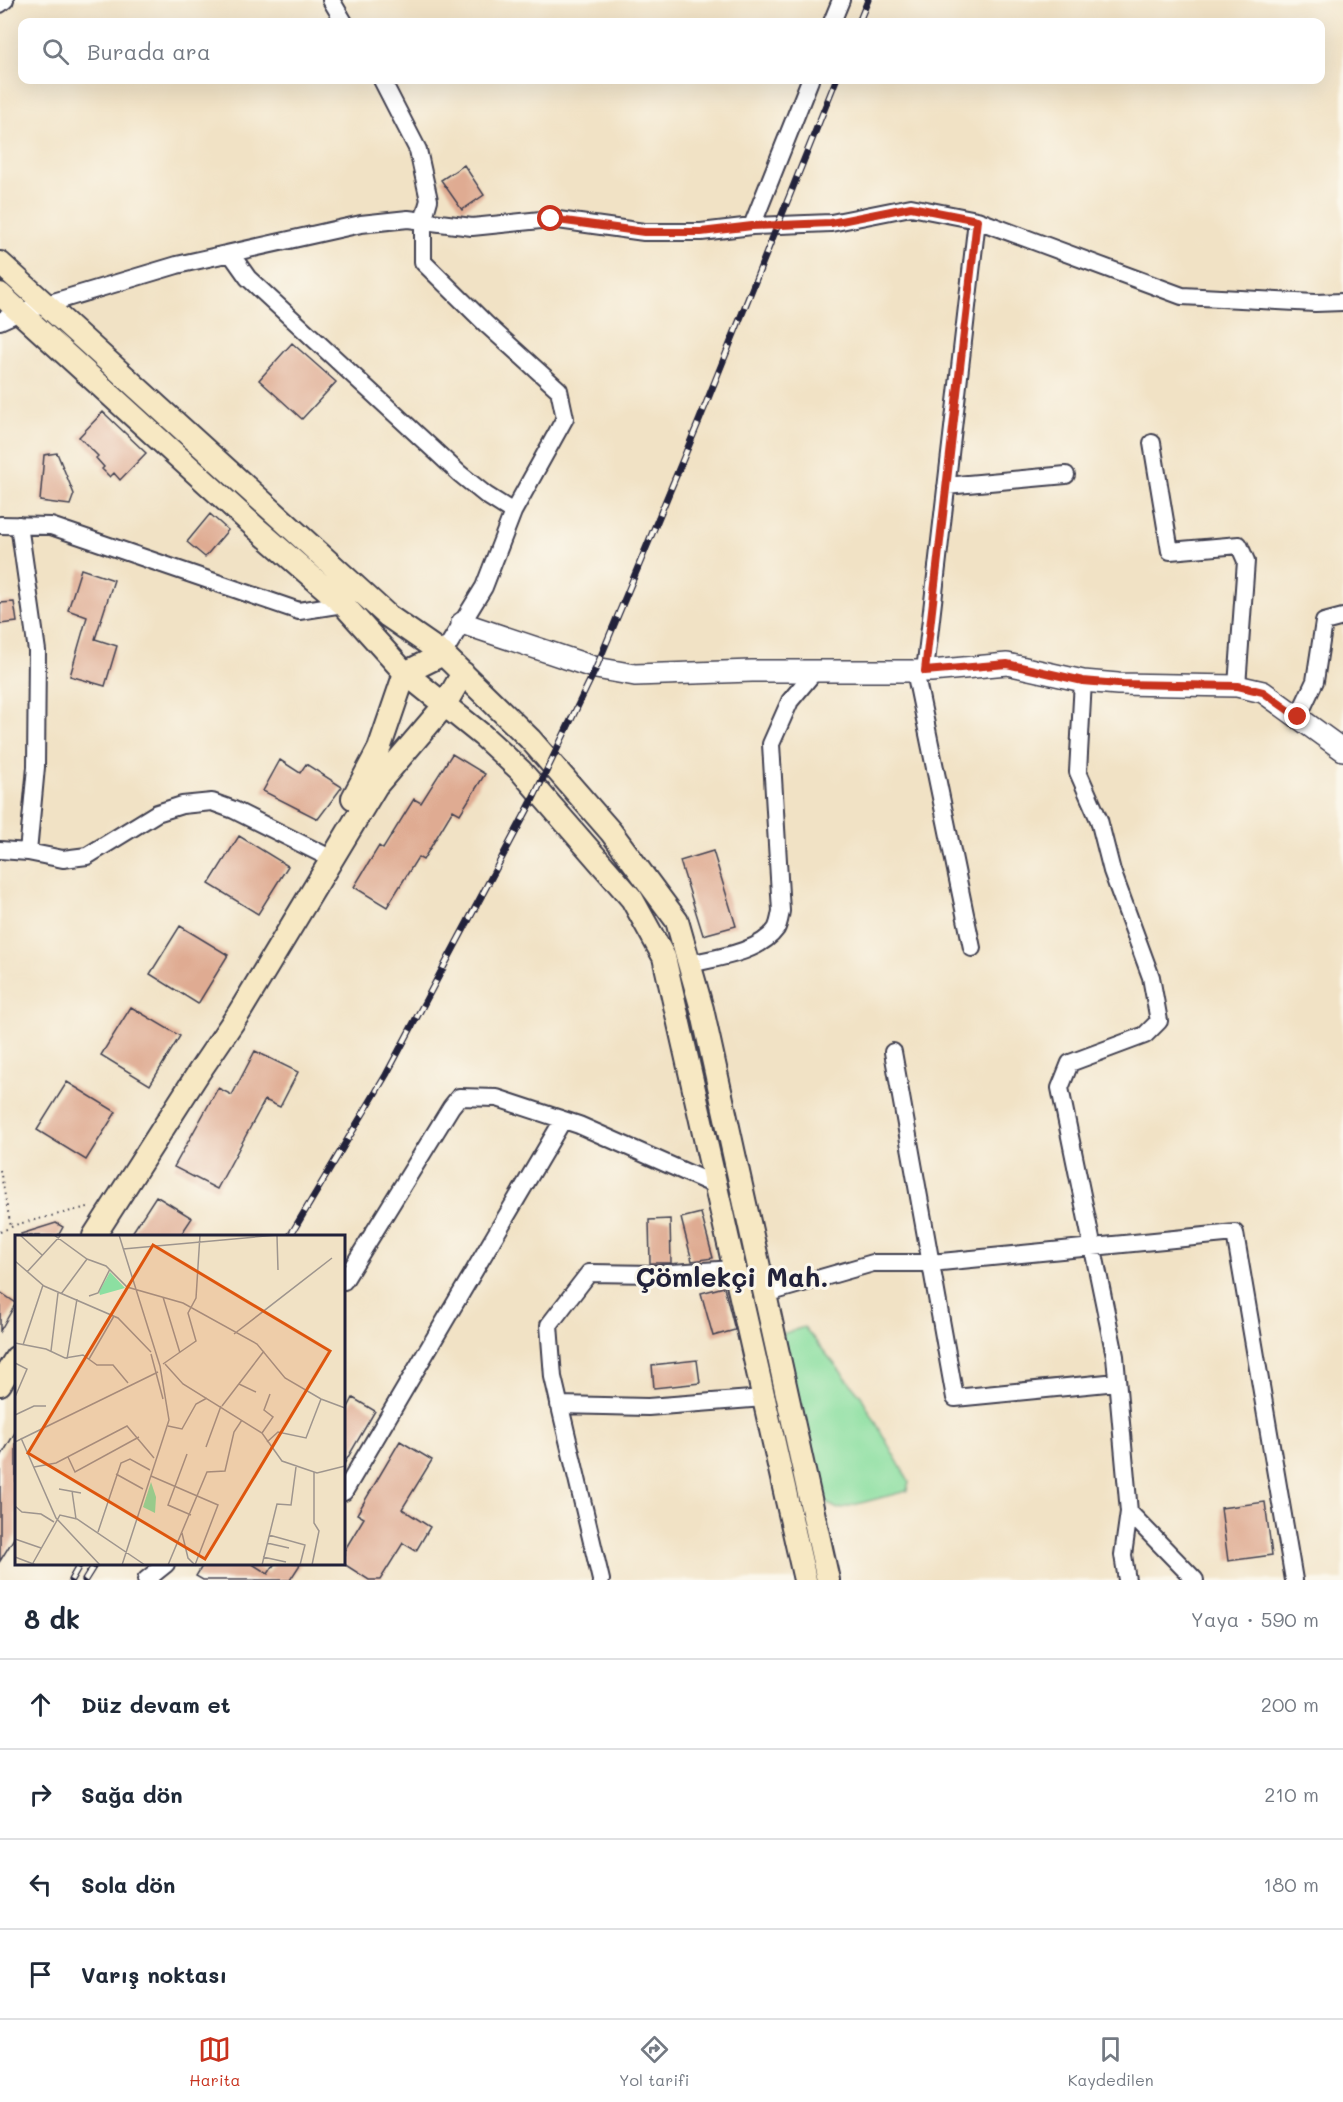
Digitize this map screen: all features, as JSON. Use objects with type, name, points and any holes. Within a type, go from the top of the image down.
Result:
[{"type":"main road","points":[[0,263],[388,616],[443,654],[463,673],[530,739],[611,832],[677,921],[702,1009],[828,1580]]},
{"type":"main road","points":[[0,294],[10,317],[344,604],[405,673],[482,735],[519,770],[632,898],[664,957],[805,1580]]},
{"type":"main road","points":[[199,1072],[209,1037],[322,854],[379,749],[405,673],[443,654]]},
{"type":"main road","points":[[95,1235],[239,1013],[376,786],[444,706],[463,673]]},
{"type":"main road","points":[[0,1384],[15,1360]]},
{"type":"street","points":[[0,4],[5,0]]},
{"type":"street","points":[[331,0],[342,18]]},
{"type":"street","points":[[834,18],[841,0]]},
{"type":"street","points":[[384,84],[418,150],[429,200],[423,221],[423,262],[486,324],[559,390],[565,418],[513,512],[484,587],[443,654]]},
{"type":"street","points":[[752,226],[808,84]]},
{"type":"street","points":[[10,317],[177,265],[361,224],[408,219],[472,227],[551,219],[644,232],[701,232],[752,226],[831,223],[911,207],[977,220],[1182,296],[1315,303],[1343,302]]},
{"type":"street","points":[[972,948],[920,671],[946,486],[977,220]]},
{"type":"street","points":[[231,254],[248,278],[443,458],[486,495],[513,512]]},
{"type":"street","points":[[1152,443],[1170,551],[1239,545],[1246,561],[1238,686]]},
{"type":"street","points":[[946,486],[1066,475]]},
{"type":"street","points":[[0,525],[51,526],[299,611],[344,604]]},
{"type":"street","points":[[20,525],[37,651],[36,767],[28,852]]},
{"type":"street","points":[[1298,717],[1315,681],[1324,622],[1343,617]]},
{"type":"street","points":[[462,623],[596,668],[635,675],[752,671],[920,671],[1007,664],[1083,681],[1118,684],[1238,686],[1263,692],[1343,750]]},
{"type":"street","points":[[689,963],[738,953],[761,942],[776,929],[781,911],[771,744],[790,701],[814,672]]},
{"type":"street","points":[[1083,681],[1078,772],[1099,820],[1112,871],[1151,977],[1159,1021],[1145,1035],[1070,1063],[1060,1088],[1114,1356],[1129,1512],[1123,1555],[1127,1580]]},
{"type":"street","points":[[0,850],[28,852],[63,859],[87,856],[157,813],[182,805],[212,802],[234,810],[322,854]]},
{"type":"street","points":[[893,1052],[955,1398],[1117,1382]]},
{"type":"street","points":[[345,1279],[459,1097],[497,1098],[579,1125],[717,1186]]},
{"type":"street","points":[[345,1490],[563,1120]]},
{"type":"street","points":[[765,1294],[873,1263],[931,1263],[1235,1233],[1294,1580]]},
{"type":"street","points":[[602,1580],[553,1377],[549,1325],[590,1273],[656,1274],[735,1269]]},
{"type":"street","points":[[559,1405],[648,1407],[764,1398]]},
{"type":"street","points":[[1129,1512],[1195,1580]]},
{"type":"street","points":[[146,1580],[164,1565]]},
{"type":"path","points":[[0,1170],[11,1227]]},
{"type":"path","points":[[0,1232],[11,1227],[117,1200]]},
{"type":"green space","points":[[804,1327],[861,1396],[909,1482],[907,1491],[838,1509],[818,1496],[782,1334]]},
{"type":"building","points":[[464,165],[484,195],[462,210],[441,180]]},
{"type":"building","points":[[292,343],[336,382],[302,419],[259,380]]},
{"type":"building","points":[[103,412],[146,453],[120,480],[114,473],[110,477],[102,469],[104,467],[96,458],[98,456],[79,437]]},
{"type":"building","points":[[57,453],[74,494],[70,505],[40,501],[44,455]]},
{"type":"building","points":[[210,514],[228,530],[205,557],[187,542]]},
{"type":"building","points":[[81,569],[114,580],[95,639],[117,646],[105,686],[70,676],[87,617],[68,610]]},
{"type":"building","points":[[14,602],[17,622],[0,624],[0,603]]},
{"type":"building","points":[[452,754],[485,774],[460,814],[453,810],[423,860],[418,857],[387,907],[354,887],[379,846],[383,849],[414,799],[421,803]]},
{"type":"building","points":[[280,760],[300,773],[306,764],[342,787],[318,819],[263,791]]},
{"type":"building","points":[[239,836],[288,866],[258,914],[209,884]]},
{"type":"building","points":[[713,851],[736,926],[703,935],[680,861]]},
{"type":"building","points":[[180,926],[228,955],[198,1004],[150,974]]},
{"type":"building","points":[[131,1007],[180,1036],[150,1085],[101,1055]]},
{"type":"building","points":[[255,1051],[298,1072],[280,1107],[265,1100],[217,1189],[174,1167],[218,1088],[232,1095]]},
{"type":"building","points":[[67,1082],[116,1112],[86,1160],[37,1130]]},
{"type":"building","points":[[156,1196],[192,1218],[181,1235],[131,1235]]},
{"type":"building","points":[[701,1213],[713,1258],[692,1261],[681,1218]]},
{"type":"building","points":[[670,1219],[671,1263],[650,1263],[649,1220]]},
{"type":"building","points":[[56,1223],[63,1227],[59,1235],[21,1234]]},
{"type":"building","points":[[724,1287],[735,1330],[713,1336],[701,1293]]},
{"type":"building","points":[[0,1292],[15,1302],[15,1305],[0,1331]]},
{"type":"building","points":[[697,1360],[700,1383],[654,1388],[652,1365]]},
{"type":"building","points":[[353,1398],[375,1411],[345,1462],[345,1413]]},
{"type":"building","points":[[15,1433],[15,1537],[0,1561],[0,1458]]},
{"type":"building","points":[[400,1441],[432,1460],[402,1509],[430,1527],[416,1551],[403,1543],[380,1580],[369,1580],[345,1565],[345,1549],[364,1518],[357,1514]]},
{"type":"building","points":[[1265,1502],[1272,1555],[1228,1561],[1221,1508]]},
{"type":"building","points":[[203,1565],[254,1565],[268,1574],[274,1565],[300,1565],[290,1580],[203,1580],[196,1576]]},
{"type":"railway","points":[[861,18],[868,0]]},
{"type":"railway","points":[[291,1235],[386,1075],[531,803],[596,668],[699,421],[834,84]]},
{"type":"railway","points":[[71,1580],[79,1565]]},
{"type":"railway","points":[[85,1580],[94,1565]]},
{"type":"district","name":"Çömlekçi Mah.","points":[[732,1278]]},
{"type":"route","points":[[551,219],[644,232],[701,232],[752,226],[831,223],[911,207],[977,220],[925,671],[1007,664],[1083,681],[1118,684],[1238,686],[1263,692],[1298,717]]}]
